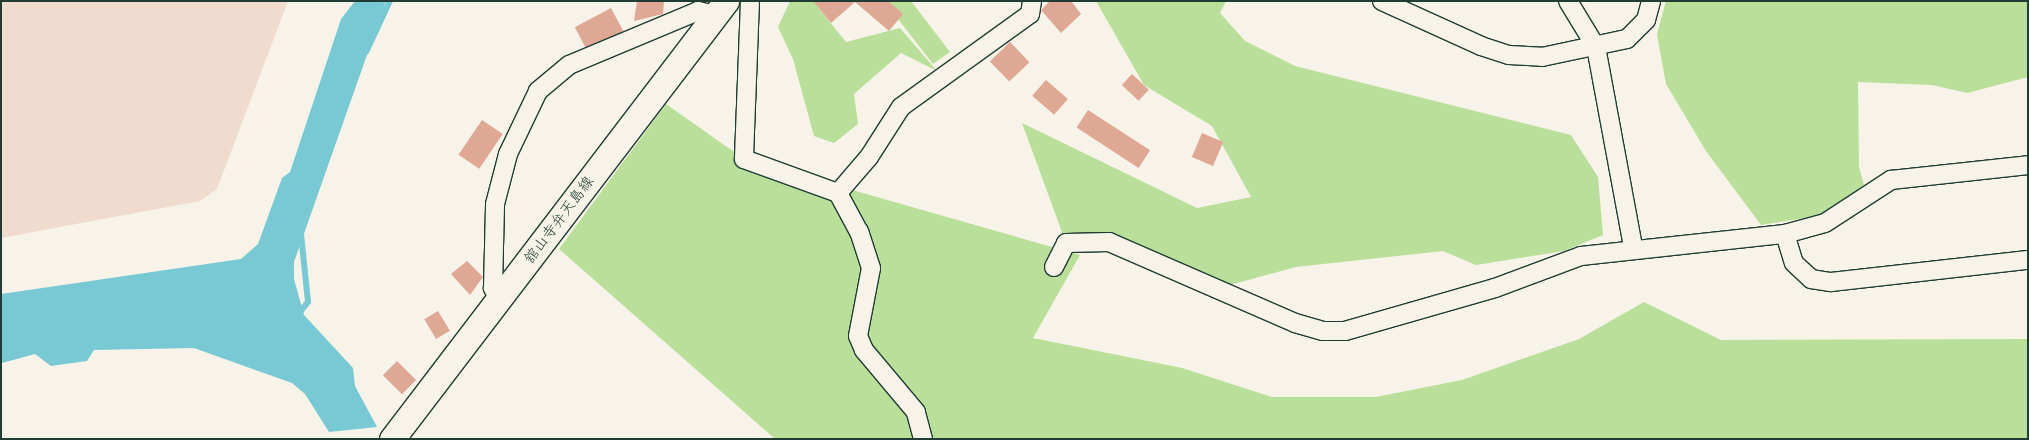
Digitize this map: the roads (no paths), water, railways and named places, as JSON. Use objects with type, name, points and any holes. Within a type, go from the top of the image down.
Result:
[{"type":"main road","name":"舘山寺弁天島線","points":[[392,439],[720,8]]},
{"type":"street","points":[[750,1],[744,159],[838,193],[859,232],[871,268],[858,336],[864,350],[916,412],[923,439]]},
{"type":"street","points":[[838,193],[869,157],[901,107],[1030,14],[1032,1]]},
{"type":"street","points":[[1382,1],[1509,56],[1542,57],[1627,39],[1646,20],[1651,1]]},
{"type":"street","points":[[1568,1],[1596,47],[1633,248]]},
{"type":"street","points":[[499,298],[493,288],[495,204],[508,154],[538,91],[569,65],[698,11],[720,8]]},
{"type":"street","points":[[1054,267],[1066,243],[1109,242],[1295,323],[1338,331],[1495,288],[1581,256],[1633,248],[1785,234],[1825,223],[1892,180],[2028,165]]},
{"type":"street","points":[[1785,234],[1794,262],[1811,279],[1831,282],[2028,260]]},
{"type":"water","points":[[355,1],[386,1],[294,262],[294,279],[304,315],[353,368],[355,386],[377,427],[329,432],[305,394],[292,383],[194,348],[94,350],[87,361],[51,366],[35,354],[2,363],[1,294],[241,259],[258,244],[282,178],[290,172],[341,19]]},
{"type":"waterway","points":[[366,52],[390,1]]},
{"type":"waterway","points":[[295,310],[301,311],[308,302],[301,234]]}]
